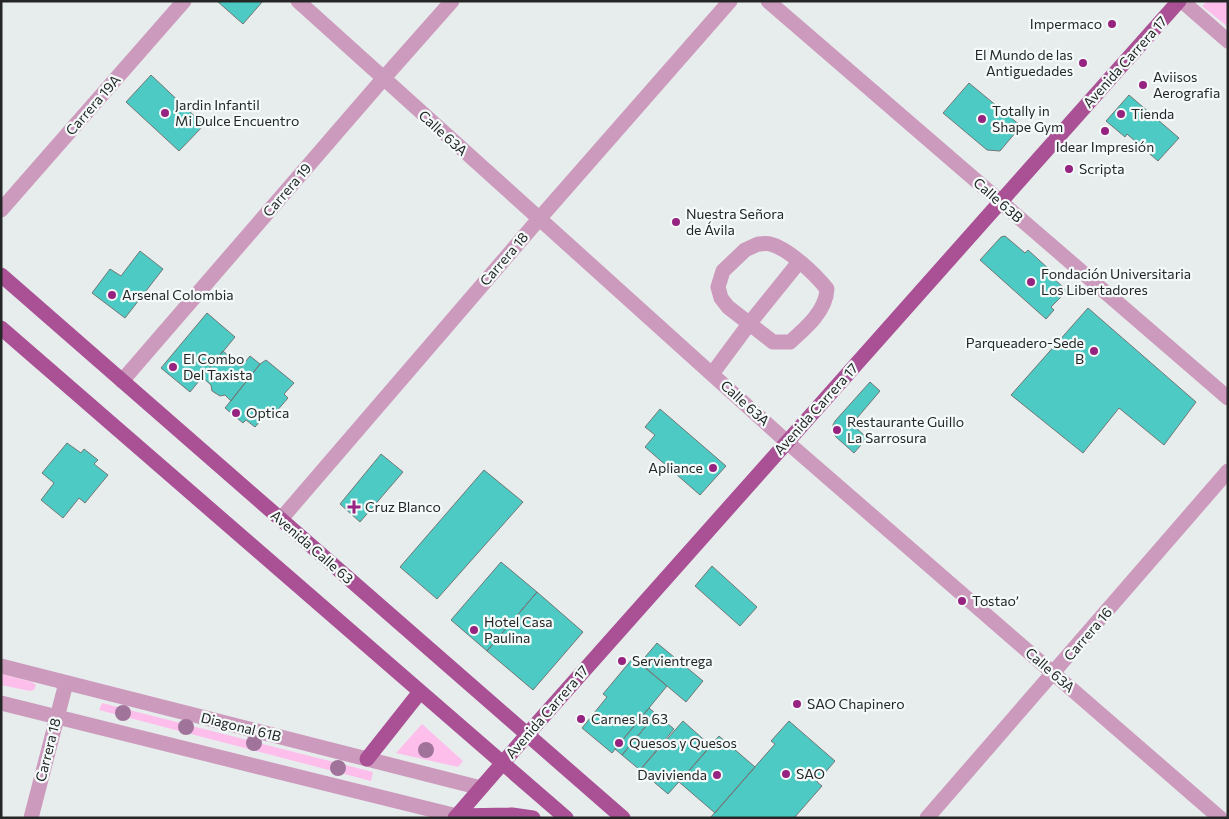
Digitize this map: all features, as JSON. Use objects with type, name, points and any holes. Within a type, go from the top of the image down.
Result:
[{"type":"main road","name":"Avenida Carrera 17","points":[[456,817],[527,734],[1181,1]]},
{"type":"main road","name":"Avenida Calle 63","points":[[1,276],[623,818]]},
{"type":"main road","points":[[1,328],[566,818]]},
{"type":"main road","points":[[367,759],[420,692]]},
{"type":"main road","points":[[456,817],[512,815],[533,818]]},
{"type":"street","name":"Carrera 19A","points":[[1,210],[184,1]]},
{"type":"street","name":"Calle 63A","points":[[298,1],[787,442],[1220,818]]},
{"type":"street","name":"Carrera 19","points":[[122,381],[452,1]]},
{"type":"street","name":"Carrera 18","points":[[281,519],[539,219],[730,1]]},
{"type":"street","name":"Calle 63B","points":[[768,1],[1228,398]]},
{"type":"street","points":[[1181,1],[1228,41]]},
{"type":"street","points":[[758,244],[770,244],[800,262],[827,289],[826,299],[810,325],[790,342],[773,342],[728,307],[721,298],[718,287],[723,271],[745,250],[758,244]]},
{"type":"street","points":[[712,374],[749,324],[800,262]]},
{"type":"street","name":"Carrera 16","points":[[927,818],[1228,471]]},
{"type":"street","name":"Diagonal 61B","points":[[1,666],[481,788]]},
{"type":"street","name":"Carrera 18","points":[[31,818],[66,683]]},
{"type":"street","points":[[1,704],[456,817]]},
{"type":"shaded area","points":[[1207,1],[1228,1],[1228,27],[1202,6]]},
{"type":"shaded area","points":[[1,674],[32,682],[36,685],[34,690],[30,691],[1,685]]},
{"type":"shaded area","points":[[102,703],[373,772],[371,781],[99,710]]},
{"type":"shaded area","points":[[422,724],[463,761],[458,767],[396,753]]},
{"type":"building","points":[[217,1],[263,1],[243,24]]},
{"type":"building","name":"Jardin Infantil Mi Dulce Encuentro","points":[[151,75],[204,125],[179,151],[126,102]]},
{"type":"building","name":"Totally in Shape Gym","points":[[969,83],[1021,126],[1000,151],[987,150],[943,113]]},
{"type":"building","points":[[1129,95],[1179,138],[1158,161],[1127,134],[1125,137],[1106,121]]},
{"type":"building","name":"Fondación Universitaria Los Libertadores","points":[[1005,236],[1025,253],[1028,250],[1050,270],[1048,273],[1067,291],[1051,307],[1054,310],[1046,319],[980,260],[1001,237]]},
{"type":"building","points":[[140,251],[163,269],[125,318],[92,293],[110,269],[121,276]]},
{"type":"building","name":"Parqueadero-Sede B","points":[[1088,308],[1196,402],[1164,445],[1119,408],[1083,453],[1011,395]]},
{"type":"building","points":[[207,313],[235,337],[190,392],[161,368]]},
{"type":"building","points":[[223,351],[241,367],[250,356],[260,364],[231,401],[225,395],[220,396],[212,391],[211,385],[202,377]]},
{"type":"building","points":[[266,360],[294,383],[284,394],[288,398],[275,413],[271,409],[255,427],[246,420],[243,423],[225,408],[260,364]]},
{"type":"building","points":[[870,382],[880,391],[852,424],[867,438],[854,453],[836,437],[833,432],[833,425]]},
{"type":"building","points":[[660,409],[726,466],[700,495],[645,447],[655,435],[645,427]]},
{"type":"building","points":[[67,443],[81,453],[84,449],[98,460],[94,464],[108,475],[85,503],[79,498],[63,518],[41,500],[54,483],[42,473]]},
{"type":"building","points":[[381,454],[403,472],[360,522],[340,504]]},
{"type":"building","points":[[484,470],[523,502],[437,599],[400,567]]},
{"type":"building","name":"Hotel Casa Paulina","points":[[501,562],[537,592],[487,651],[451,620]]},
{"type":"building","points":[[712,566],[757,607],[740,626],[695,586]]},
{"type":"building","points":[[537,592],[583,632],[533,690],[487,651]]},
{"type":"building","points":[[657,643],[703,681],[686,702],[640,663]]},
{"type":"building","points":[[633,658],[667,686],[612,753],[582,728],[607,697],[603,694]]},
{"type":"building","points":[[649,708],[656,714],[622,755],[615,749]]},
{"type":"building","points":[[656,714],[674,729],[640,770],[622,755]]},
{"type":"building","points":[[683,721],[711,746],[668,794],[640,770]]},
{"type":"building","name":"SAO","points":[[789,721],[835,761],[817,782],[822,786],[794,818],[710,818],[775,744],[771,741]]},
{"type":"building","name":"Davivienda","points":[[719,736],[755,767],[715,813],[679,782]]},
{"type":"place","name":"Impermaco","points":[[1112,24]]},
{"type":"place","name":"El Mundo de las Antiguedades","points":[[1083,63]]},
{"type":"place","name":"Aviisos Aerografia","points":[[1143,85]]},
{"type":"place","name":"Jardin Infantil Mi Dulce Encuentro","points":[[165,113]]},
{"type":"place","name":"Tienda","points":[[1121,114]]},
{"type":"place","name":"Totally in Shape Gym","points":[[982,119]]},
{"type":"place","name":"Idear Impresión","points":[[1105,131]]},
{"type":"place","name":"Scripta","points":[[1069,169]]},
{"type":"place","name":"Nuestra Señora de Ávila","points":[[676,222]]},
{"type":"place","name":"Fondación Universitaria Los Libertadores","points":[[1031,282]]},
{"type":"place","name":"Arsenal Colombia","points":[[112,295]]},
{"type":"place","name":"Parqueadero-Sede B","points":[[1094,351]]},
{"type":"place","name":"El Combo Del Taxista","points":[[173,367]]},
{"type":"place","name":"Optica","points":[[236,413]]},
{"type":"place","name":"Restaurante Guillo La Sarrosura","points":[[837,430]]},
{"type":"place","name":"Apliance","points":[[713,468]]},
{"type":"place","name":"Cruz Blanco","points":[[354,507]]},
{"type":"place","name":"Tostao’","points":[[962,601]]},
{"type":"place","name":"Hotel Casa Paulina","points":[[474,630]]},
{"type":"place","name":"Servientrega","points":[[622,661]]},
{"type":"place","name":"SAO Chapinero","points":[[797,704]]},
{"type":"place","name":"Carnes la 63","points":[[581,719]]},
{"type":"place","name":"Quesos y Quesos","points":[[619,743]]},
{"type":"place","name":"SAO","points":[[786,774]]},
{"type":"place","name":"Davivienda","points":[[717,775]]}]
